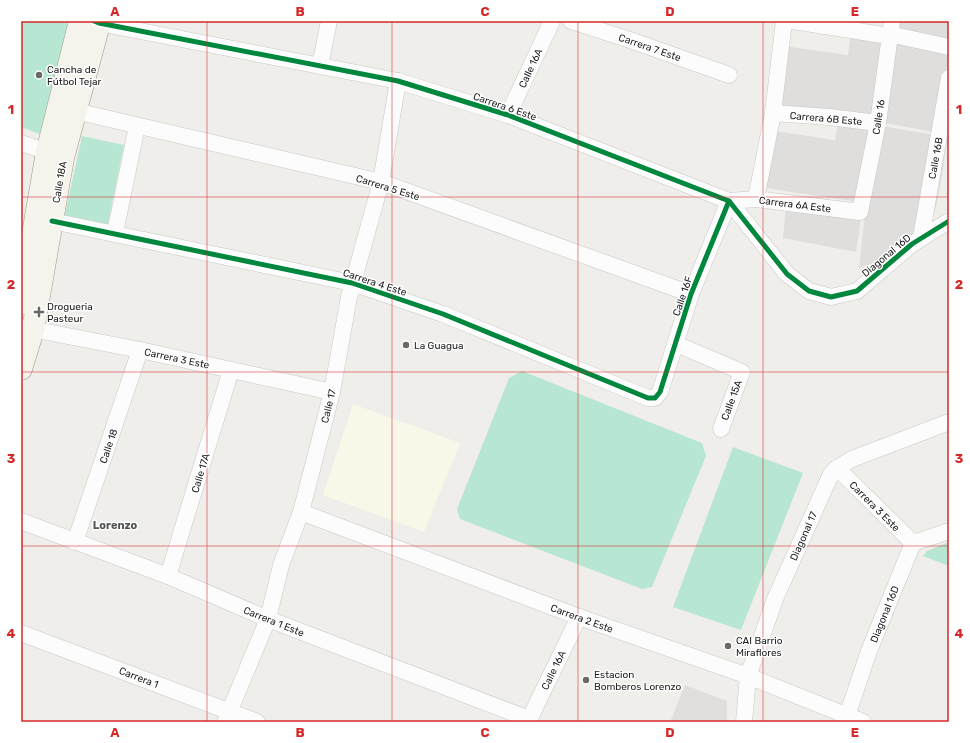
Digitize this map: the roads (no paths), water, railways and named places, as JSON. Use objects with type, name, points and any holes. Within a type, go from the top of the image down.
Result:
[{"type":"main road","name":"Calle 18A","points":[[21,369],[27,328],[52,221],[55,155],[75,111],[93,22]]},
{"type":"main road","name":"Calle 18A","points":[[21,304],[55,155],[93,22]]},
{"type":"street","points":[[320,66],[330,21]]},
{"type":"street","name":"Calle 16A","points":[[508,115],[552,21]]},
{"type":"street","name":"Carrera 7 Este","points":[[571,21],[729,75]]},
{"type":"street","points":[[756,199],[773,113],[784,21]]},
{"type":"street","points":[[793,21],[890,30],[949,47]]},
{"type":"street","name":"Carrera 6 Este","points":[[93,22],[398,81],[508,115],[729,201]]},
{"type":"street","name":"Calle 16","points":[[860,212],[878,123],[890,30]]},
{"type":"street","name":"Calle 16B","points":[[922,238],[949,78]]},
{"type":"street","name":"Calle 17","points":[[227,717],[268,619],[281,565],[301,512],[332,392],[352,283],[381,182],[398,81]]},
{"type":"street","name":"Carrera 5 Este","points":[[75,111],[381,182],[691,294]]},
{"type":"street","name":"Carrera 6B Este","points":[[773,113],[829,117],[878,123]]},
{"type":"street","points":[[116,233],[137,126]]},
{"type":"street","points":[[21,143],[55,155]]},
{"type":"street","name":"Carrera 6A Este","points":[[729,201],[756,199],[860,212]]},
{"type":"street","name":"Diagonal 16D","points":[[729,201],[787,274],[809,291],[831,297],[857,292],[912,244],[949,221]]},
{"type":"street","name":"Calle 16F","points":[[655,398],[660,392],[691,294],[729,201]]},
{"type":"street","name":"Carrera 4 Este","points":[[52,221],[116,233],[352,283],[443,314],[648,398],[655,398]]},
{"type":"street","name":"Carrera 3 Este","points":[[27,328],[140,350],[332,392]]},
{"type":"street","name":"Calle 15A","points":[[676,344],[742,372],[721,428]]},
{"type":"street","name":"Calle 18","points":[[75,542],[140,350]]},
{"type":"street","name":"Calle 17A","points":[[168,576],[232,370]]},
{"type":"street","name":"Diagonal 17","points":[[744,722],[748,676],[775,599],[831,474],[837,468],[852,459],[949,422]]},
{"type":"street","name":"Carrera 3 Este","points":[[837,468],[913,543]]},
{"type":"street","name":"Carrera 2 Este","points":[[301,512],[579,617],[748,676],[847,719],[863,722]]},
{"type":"street","name":"Carrera 1 Este","points":[[21,521],[168,576],[268,619],[528,721]]},
{"type":"street","points":[[913,543],[949,531]]},
{"type":"street","name":"Diagonal 16D","points":[[847,719],[869,651],[913,543]]},
{"type":"street","name":"Calle 16A","points":[[528,721],[579,617]]},
{"type":"street","name":"Carrera 1","points":[[21,632],[227,717],[257,722]]},
{"type":"place","name":"Cancha de Fútbol Tejar","points":[[39,75]]},
{"type":"place","name":"Drogueria Pasteur","points":[[39,312]]},
{"type":"place","name":"La Guagua","points":[[406,345]]},
{"type":"place","name":"CAI Barrio Miraflores","points":[[728,646]]},
{"type":"place","name":"Estacion Bomberos Lorenzo","points":[[586,680]]},
{"type":"district","name":"Lorenzo","points":[[115,525]]}]
